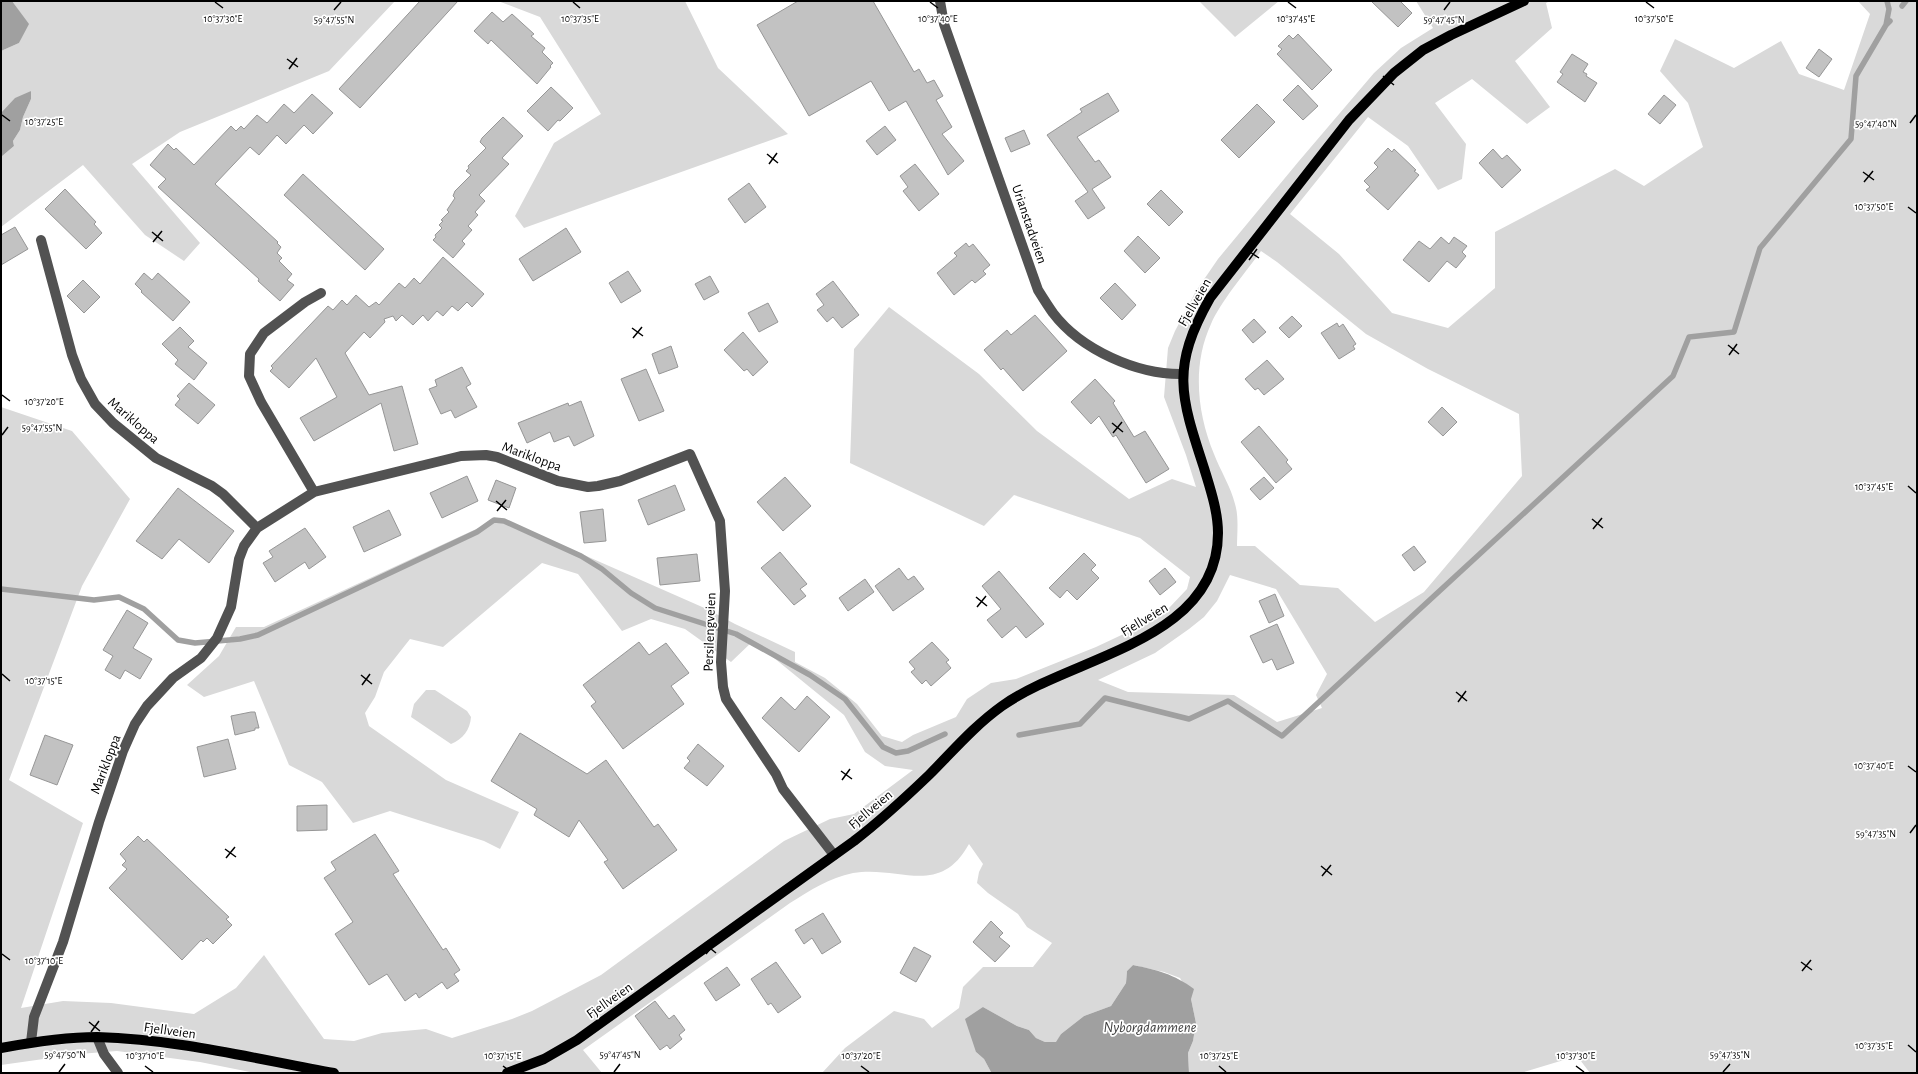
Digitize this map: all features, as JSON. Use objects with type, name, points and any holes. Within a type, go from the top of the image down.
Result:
[{"type":"main road","name":"Fjellveien","points":[[507,1073],[544,1059],[577,1040],[834,855],[890,811],[930,774],[968,735],[1002,706],[1048,679],[1131,644],[1163,628],[1193,601],[1204,586],[1213,567],[1218,533],[1212,496],[1186,409],[1183,394],[1183,374],[1187,345],[1199,316],[1210,298],[1349,120],[1372,94],[1394,73],[1423,50],[1451,35],[1524,1]]},
{"type":"main road","name":"Fjellveien","points":[[1,1048],[31,1042],[97,1037],[133,1039],[188,1046],[334,1073]]},
{"type":"street","name":"Urianstadveien","points":[[940,1],[944,24],[1038,290],[1054,314],[1072,332],[1100,352],[1147,371],[1183,374]]},
{"type":"street","name":"Marikloppa","points":[[41,240],[72,355],[81,379],[95,404],[113,423],[156,458],[212,486],[223,494],[257,528]]},
{"type":"street","points":[[314,492],[261,402],[249,376],[249,361],[250,354],[264,333],[305,302],[321,293]]},
{"type":"street","name":"Marikloppa","points":[[31,1042],[34,1017],[63,942],[111,782],[129,737],[146,706],[173,678],[209,650],[224,623],[230,607],[239,559],[244,546],[257,528],[314,492],[436,461],[474,455],[497,457],[558,481],[583,486],[598,486],[620,481],[690,454]]},
{"type":"street","name":"Persilengveien","points":[[690,454],[720,521],[725,591],[721,678],[726,699],[776,774],[783,789],[834,855]]},
{"type":"street","points":[[97,1037],[104,1054],[118,1073]]},
{"type":"shaded area","points":[[12,1],[395,1],[329,71],[180,132],[132,164],[200,243],[184,261],[145,235],[83,165],[1,227],[1,157],[14,146],[13,141],[20,130],[23,117],[31,99],[31,91],[1,113],[1,51],[19,43],[28,24]]},
{"type":"shaded area","points":[[498,1],[685,1],[718,68],[788,134],[524,228],[515,216],[554,143],[601,114],[540,17]]},
{"type":"shaded area","points":[[1199,1],[1279,1],[1235,37]]},
{"type":"shaded area","points":[[1416,1],[1550,1],[1546,3],[1552,28],[1515,61],[1550,107],[1527,124],[1472,79],[1435,103],[1466,144],[1462,179],[1438,190],[1408,146],[1368,117],[1290,214],[1339,254],[1392,313],[1448,328],[1495,288],[1495,232],[1615,169],[1644,186],[1703,147],[1688,103],[1660,71],[1675,39],[1734,68],[1781,41],[1799,74],[1844,90],[1870,14],[1858,1],[1917,1],[1917,1073],[1590,1073],[1577,1056],[1521,1073],[1189,1073],[1188,1053],[1193,1041],[1196,1023],[1191,999],[1180,978],[1164,972],[1133,965],[1127,971],[1126,983],[1111,1006],[1084,1016],[1061,1034],[1057,1042],[1045,1042],[1036,1038],[1029,1030],[1017,1026],[983,1007],[976,1052],[984,1059],[993,1073],[822,1073],[845,1048],[894,1011],[924,1019],[932,1028],[959,1008],[963,987],[983,967],[1033,967],[1052,943],[1027,927],[1018,914],[988,893],[977,883],[979,872],[983,864],[969,844],[957,860],[945,870],[932,875],[917,876],[870,872],[853,873],[828,881],[790,903],[583,1050],[602,1073],[255,1073],[200,1062],[117,1051],[79,1054],[1,1065],[1,407],[72,431],[130,499],[82,586],[9,780],[83,823],[21,1008],[63,1001],[111,1003],[194,1014],[236,988],[264,955],[324,1039],[354,1041],[382,1033],[426,1029],[452,1038],[532,1011],[601,975],[784,841],[830,819],[854,814],[913,770],[885,766],[865,752],[844,715],[753,641],[731,662],[685,629],[651,619],[622,631],[578,574],[542,563],[443,647],[410,639],[384,672],[375,697],[365,713],[369,726],[446,780],[519,812],[500,849],[484,841],[390,811],[353,823],[322,782],[289,765],[254,681],[204,697],[187,685],[219,656],[236,627],[264,627],[500,518],[709,610],[795,652],[795,662],[825,678],[857,704],[882,736],[902,742],[913,735],[956,717],[967,699],[991,683],[1016,679],[1096,647],[1130,631],[1135,626],[1169,608],[1187,589],[1190,577],[1140,538],[1014,495],[984,526],[850,463],[854,349],[889,307],[979,374],[1037,431],[1129,499],[1172,479],[1196,487],[1186,455],[1164,397],[1168,348],[1175,331],[1196,291],[1218,259],[1299,161],[1374,73],[1401,48],[1433,28]],"holes":[[[1261,251],[1277,262],[1366,334],[1428,369],[1519,414],[1522,476],[1424,592],[1375,622],[1338,588],[1300,585],[1255,546],[1237,546],[1236,509],[1231,491],[1208,438],[1201,406],[1199,372],[1205,340],[1215,315],[1227,296]],[[1230,575],[1276,589],[1327,674],[1316,695],[1322,708],[1277,722],[1234,695],[1128,692],[1098,680],[1155,653],[1189,629],[1204,617],[1217,601]]]},
{"type":"shaded area","points":[[426,690],[435,690],[467,711],[471,717],[465,734],[455,742],[451,744],[411,717],[414,704]]},
{"type":"water","points":[[1,1],[12,1],[29,24],[19,43],[1,51]]},
{"type":"water","points":[[31,91],[31,99],[23,117],[20,130],[13,141],[14,146],[1,157],[1,113],[15,98]]},
{"type":"water","name":"Nyborgdammene","points":[[1133,965],[1165,973],[1194,989],[1191,999],[1196,1023],[1193,1041],[1188,1053],[1189,1073],[993,1073],[984,1059],[976,1052],[965,1019],[983,1007],[1017,1026],[1029,1030],[1036,1038],[1045,1042],[1056,1042],[1061,1034],[1084,1016],[1111,1006],[1126,983],[1127,971]]},
{"type":"building","points":[[420,1],[458,1],[360,108],[339,89]]},
{"type":"building","points":[[798,1],[873,1],[914,72],[919,69],[927,83],[934,80],[943,96],[936,100],[952,127],[942,134],[964,161],[948,175],[906,101],[889,111],[871,81],[809,116],[757,25]]},
{"type":"building","points":[[1371,1],[1400,1],[1412,13],[1398,27]]},
{"type":"building","points":[[492,12],[503,22],[512,14],[534,34],[531,36],[545,48],[542,52],[553,63],[537,84],[491,40],[488,44],[474,31]]},
{"type":"building","points":[[1298,34],[1332,70],[1312,90],[1277,54],[1282,49],[1278,46],[1289,35],[1293,39]]},
{"type":"building","points":[[1819,49],[1832,59],[1819,77],[1806,68]]},
{"type":"building","points":[[1572,54],[1588,64],[1583,72],[1587,74],[1586,76],[1597,83],[1585,102],[1557,82],[1563,74],[1560,72]]},
{"type":"building","points":[[1298,85],[1318,106],[1303,120],[1283,100]]},
{"type":"building","points":[[551,87],[573,108],[560,121],[558,120],[548,131],[527,111]]},
{"type":"building","points":[[1108,93],[1119,111],[1077,137],[1095,162],[1099,160],[1111,177],[1092,189],[1105,208],[1088,219],[1075,201],[1088,192],[1047,135],[1082,112],[1080,109]]},
{"type":"building","points":[[312,94],[333,113],[313,134],[304,125],[286,144],[277,135],[259,155],[250,147],[215,184],[278,242],[277,243],[281,247],[277,253],[282,258],[279,261],[292,274],[287,280],[294,285],[280,301],[258,281],[259,279],[158,187],[166,179],[150,165],[168,144],[174,150],[176,148],[194,165],[231,126],[236,131],[241,126],[244,129],[257,115],[267,123],[284,104],[294,113]]},
{"type":"building","points":[[1664,95],[1676,105],[1660,124],[1648,114]]},
{"type":"building","points":[[1257,104],[1275,122],[1239,158],[1221,140]]},
{"type":"building","points":[[503,117],[523,136],[502,158],[509,164],[479,195],[485,201],[475,212],[478,215],[468,226],[472,230],[462,241],[465,244],[453,258],[433,240],[436,237],[435,235],[442,228],[439,225],[443,221],[441,220],[449,212],[447,210],[455,198],[453,196],[455,191],[471,175],[466,171],[469,168],[468,166],[486,148],[480,142],[482,138]]},
{"type":"building","points":[[885,126],[896,140],[877,155],[866,141]]},
{"type":"building","points":[[1024,130],[1030,144],[1011,152],[1005,138]]},
{"type":"building","points":[[1388,148],[1392,152],[1394,149],[1416,170],[1414,171],[1419,175],[1388,210],[1366,190],[1370,187],[1364,181],[1378,167],[1374,163]]},
{"type":"building","points":[[1493,149],[1502,159],[1507,155],[1521,170],[1502,188],[1479,163]]},
{"type":"building","points":[[915,164],[939,194],[919,211],[903,191],[908,187],[900,176]]},
{"type":"building","points":[[303,174],[384,249],[365,270],[284,195]]},
{"type":"building","points":[[749,183],[766,207],[745,223],[728,199]]},
{"type":"building","points":[[65,189],[96,222],[94,224],[102,233],[86,249],[45,209]]},
{"type":"building","points":[[1161,190],[1183,212],[1169,226],[1147,204]]},
{"type":"building","points":[[15,227],[28,249],[1,265],[1,235]]},
{"type":"building","points":[[566,228],[581,252],[533,281],[519,259]]},
{"type":"building","points":[[1138,236],[1160,258],[1145,273],[1124,251]]},
{"type":"building","points":[[1441,237],[1449,244],[1454,237],[1467,246],[1462,252],[1466,256],[1456,268],[1447,261],[1429,282],[1403,260],[1419,241],[1430,249]]},
{"type":"building","points":[[966,243],[969,247],[973,244],[990,265],[983,271],[986,274],[975,283],[972,280],[954,295],[937,273],[957,256],[954,253]]},
{"type":"building","points":[[443,257],[484,294],[472,307],[467,302],[458,311],[452,306],[443,316],[437,311],[428,321],[423,315],[413,325],[402,315],[396,321],[393,316],[384,319],[385,322],[370,338],[364,332],[345,353],[369,395],[402,386],[418,444],[394,451],[381,403],[314,441],[300,418],[337,397],[316,358],[289,388],[270,371],[273,368],[271,366],[328,306],[333,310],[342,300],[347,305],[356,295],[369,307],[376,302],[379,305],[399,283],[405,288],[414,278],[420,284]]},
{"type":"building","points":[[628,271],[641,291],[621,303],[609,283]]},
{"type":"building","points":[[144,273],[152,280],[158,273],[190,302],[173,321],[141,292],[142,291],[135,284]]},
{"type":"building","points":[[710,276],[719,292],[704,300],[695,284]]},
{"type":"building","points":[[83,280],[100,297],[84,313],[67,296]]},
{"type":"building","points":[[833,281],[859,315],[842,328],[833,317],[827,322],[817,310],[824,305],[816,294]]},
{"type":"building","points":[[1115,283],[1136,305],[1122,320],[1100,298]]},
{"type":"building","points":[[768,303],[778,322],[759,332],[748,313]]},
{"type":"building","points":[[1035,315],[1067,351],[1023,391],[1003,368],[1001,370],[984,350],[1007,330],[1011,335]]},
{"type":"building","points":[[1292,316],[1302,326],[1289,338],[1279,328]]},
{"type":"building","points":[[1254,319],[1266,332],[1253,343],[1242,330]]},
{"type":"building","points":[[1337,323],[1339,327],[1343,324],[1356,344],[1353,346],[1355,349],[1339,359],[1321,333]]},
{"type":"building","points":[[180,327],[194,341],[188,347],[207,363],[194,380],[175,364],[178,360],[162,344]]},
{"type":"building","points":[[743,332],[768,362],[753,376],[747,369],[744,371],[724,350]]},
{"type":"building","points":[[671,346],[678,367],[659,374],[652,354]]},
{"type":"building","points":[[1267,360],[1284,379],[1264,395],[1258,388],[1255,390],[1245,379]]},
{"type":"building","points":[[462,367],[471,384],[466,387],[477,407],[455,418],[451,410],[441,414],[429,389],[437,386],[435,380]]},
{"type":"building","points":[[646,369],[664,411],[639,421],[621,379]]},
{"type":"building","points":[[1095,379],[1115,401],[1113,403],[1134,437],[1145,431],[1169,469],[1146,483],[1116,435],[1113,437],[1099,416],[1091,424],[1071,402]]},
{"type":"building","points":[[189,383],[215,405],[198,424],[175,405],[180,399],[177,396]]},
{"type":"building","points":[[581,401],[594,436],[574,446],[569,436],[554,442],[550,432],[527,443],[518,423],[568,403],[569,406]]},
{"type":"building","points":[[1442,407],[1457,422],[1443,436],[1428,422]]},
{"type":"building","points":[[1259,426],[1288,460],[1286,462],[1292,469],[1276,483],[1241,442]]},
{"type":"building","points":[[467,476],[478,501],[442,518],[430,493]]},
{"type":"building","points":[[785,477],[811,506],[783,531],[757,502]]},
{"type":"building","points":[[1264,477],[1274,488],[1260,500],[1250,489]]},
{"type":"building","points":[[496,480],[516,488],[509,508],[488,500]]},
{"type":"building","points":[[675,485],[685,510],[648,525],[638,500]]},
{"type":"building","points":[[178,488],[234,531],[209,563],[179,539],[162,559],[136,541]]},
{"type":"building","points":[[603,509],[606,541],[584,543],[580,512]]},
{"type":"building","points":[[389,510],[401,535],[364,552],[353,527]]},
{"type":"building","points":[[305,528],[326,557],[309,569],[305,562],[275,582],[263,563],[273,557],[269,551]]},
{"type":"building","points":[[1414,546],[1426,562],[1414,571],[1402,555]]},
{"type":"building","points":[[780,552],[807,584],[800,589],[806,596],[794,605],[761,568]]},
{"type":"building","points":[[1084,553],[1096,565],[1091,570],[1099,578],[1077,600],[1067,590],[1060,598],[1049,588]]},
{"type":"building","points":[[697,554],[700,581],[660,585],[657,558]]},
{"type":"building","points":[[899,568],[908,580],[914,576],[924,589],[893,611],[875,586]]},
{"type":"building","points":[[1165,568],[1176,582],[1160,595],[1149,581]]},
{"type":"building","points":[[999,571],[1044,624],[1026,638],[1016,626],[1002,638],[987,620],[1001,609],[982,586]]},
{"type":"building","points":[[865,579],[874,592],[848,611],[839,598]]},
{"type":"building","points":[[1275,594],[1284,616],[1269,623],[1259,601]]},
{"type":"building","points":[[127,610],[148,623],[133,648],[152,659],[140,679],[125,670],[120,679],[105,670],[113,656],[103,650]]},
{"type":"building","points":[[1277,624],[1294,663],[1277,670],[1272,659],[1263,663],[1250,636]]},
{"type":"building","points":[[639,642],[649,655],[666,643],[689,673],[671,686],[684,704],[623,749],[591,706],[596,702],[583,685]]},
{"type":"building","points":[[932,642],[949,660],[946,662],[951,668],[931,686],[926,680],[922,684],[911,672],[915,669],[909,662]]},
{"type":"building","points":[[807,696],[830,717],[799,752],[762,718],[781,697],[795,710]]},
{"type":"building","points":[[255,712],[259,728],[235,735],[231,716]]},
{"type":"building","points":[[520,733],[587,774],[606,760],[654,827],[658,824],[677,850],[623,889],[604,862],[608,860],[579,820],[569,837],[534,815],[537,809],[491,781]]},
{"type":"building","points":[[45,735],[73,745],[57,785],[30,775]]},
{"type":"building","points":[[228,739],[236,769],[204,777],[197,747]]},
{"type":"building","points":[[698,744],[724,766],[707,786],[684,768],[690,761],[687,758]]},
{"type":"building","points":[[327,805],[327,830],[297,831],[297,806]]},
{"type":"building","points":[[375,834],[399,871],[393,874],[443,950],[446,948],[460,970],[454,974],[459,981],[447,989],[442,982],[419,998],[416,993],[405,1001],[387,974],[369,985],[335,934],[353,922],[324,878],[336,870],[331,862]]},
{"type":"building","points":[[138,836],[144,842],[147,839],[229,917],[226,919],[232,925],[213,944],[207,938],[203,942],[201,940],[182,960],[109,888],[127,869],[122,865],[126,861],[120,854]]},
{"type":"building","points":[[823,913],[841,942],[822,954],[812,938],[804,944],[795,930]]},
{"type":"building","points":[[991,921],[1003,933],[999,937],[1010,946],[995,962],[973,942]]},
{"type":"building","points":[[914,947],[931,956],[916,982],[900,973]]},
{"type":"building","points":[[776,962],[801,997],[778,1013],[771,1003],[768,1005],[751,979]]},
{"type":"building","points":[[727,967],[740,985],[716,1001],[704,983]]},
{"type":"building","points":[[655,1001],[669,1019],[674,1015],[685,1030],[679,1035],[682,1039],[670,1049],[667,1045],[660,1050],[635,1016]]},
{"type":"waterway","points":[[1886,25],[1889,9],[1887,1]]},
{"type":"waterway","points":[[1902,6],[1906,1]]},
{"type":"waterway","points":[[1019,735],[1080,724],[1105,698],[1189,719],[1228,701],[1282,736],[1673,376],[1689,337],[1734,332],[1760,248],[1851,139],[1856,76],[1886,25],[1890,21]]},
{"type":"waterway","points":[[1,589],[94,600],[119,597],[144,609],[178,640],[195,643],[240,639],[258,635],[477,532],[494,520],[504,521],[581,556],[602,569],[631,593],[655,608],[736,634],[810,675],[845,699],[883,747],[896,753],[908,751],[945,734]]}]
